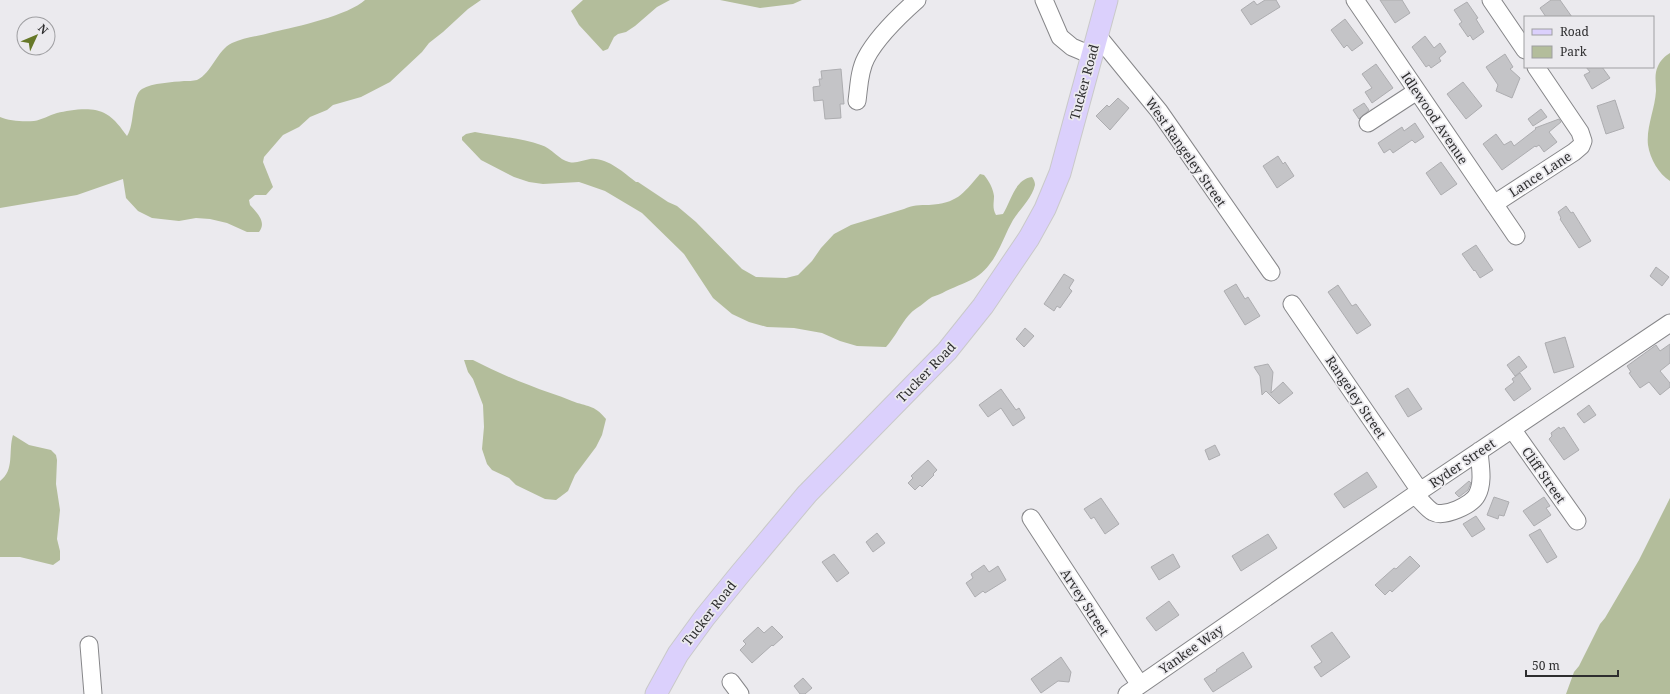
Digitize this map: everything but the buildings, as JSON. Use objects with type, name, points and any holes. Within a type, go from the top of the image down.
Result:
[{"type":"main road","name":"Tucker Road","points":[[656,694],[667,673],[692,635],[772,534],[826,475],[947,351],[999,284],[1038,224],[1053,192],[1071,133],[1107,0]]},
{"type":"street","points":[[857,101],[861,72],[866,58],[902,13],[916,0]]},
{"type":"street","points":[[1044,0],[1060,37],[1072,48],[1091,55]]},
{"type":"street","name":"Idlewood Avenue","points":[[1355,0],[1516,236]]},
{"type":"street","points":[[1491,0],[1524,49]]},
{"type":"street","name":"West Rangeley Street","points":[[1097,35],[1159,111],[1271,272]]},
{"type":"street","name":"Lance Lane","points":[[1494,204],[1574,152],[1581,146],[1583,141],[1580,132],[1537,68]]},
{"type":"street","points":[[1368,123],[1417,91]]},
{"type":"street","name":"Rangeley Street","points":[[1292,304],[1418,493],[1433,512],[1446,514],[1471,503],[1477,494],[1480,483],[1479,451]]},
{"type":"street","name":"Ryder Street","points":[[1256,604],[1479,451],[1670,323]]},
{"type":"street","name":"Cliff Street","points":[[1512,429],[1577,520]]},
{"type":"street","name":"Arvey Street","points":[[1031,518],[1133,690]]},
{"type":"street","name":"Yankee Way","points":[[1133,690],[1256,604]]},
{"type":"street","points":[[89,645],[93,694]]},
{"type":"green space","points":[[365,0],[481,0],[468,9],[429,43],[422,52],[390,82],[361,97],[333,105],[327,110],[310,117],[299,127],[283,135],[264,157],[263,162],[273,187],[266,195],[255,195],[249,200],[250,205],[262,221],[259,232],[247,232],[227,223],[210,219],[196,218],[179,221],[152,218],[138,211],[126,198],[123,179],[77,195],[0,208],[0,117],[17,121],[34,121],[63,112],[82,109],[95,110],[112,118],[127,136],[131,125],[136,98],[142,89],[151,85],[163,83],[197,80],[207,72],[222,51],[232,43],[322,20],[347,11]]},
{"type":"green space","points":[[583,0],[670,0],[657,7],[626,32],[618,34],[614,37],[608,49],[603,51],[579,25],[571,11]]},
{"type":"green space","points":[[720,0],[802,0],[793,4],[760,8]]},
{"type":"green space","points":[[1670,53],[1670,181],[1662,174],[1653,161],[1649,150],[1648,138],[1656,91],[1657,69],[1661,60]]},
{"type":"green space","points":[[475,132],[534,143],[549,149],[565,161],[569,162],[574,163],[596,159],[609,163],[636,182],[677,206],[696,222],[742,269],[756,277],[786,278],[798,275],[812,261],[821,248],[834,234],[851,225],[910,207],[938,204],[953,200],[963,193],[980,174],[984,175],[992,187],[996,215],[1003,214],[1014,191],[1021,182],[1032,177],[1035,185],[1029,199],[1013,220],[991,263],[979,275],[967,282],[932,297],[912,312],[886,347],[857,346],[840,341],[822,333],[794,328],[767,327],[749,322],[732,314],[713,298],[684,254],[642,213],[605,191],[579,182],[543,184],[529,182],[514,177],[481,160],[462,140],[462,137],[466,134]]},
{"type":"green space","points":[[464,360],[473,360],[522,382],[594,408],[606,419],[602,435],[596,447],[575,475],[568,491],[556,500],[545,499],[516,485],[509,478],[492,470],[487,464],[482,449],[484,427],[483,405]]},
{"type":"green space","points":[[13,435],[29,445],[51,450],[56,455],[56,484],[60,510],[57,539],[60,551],[60,560],[53,565],[20,557],[0,557],[0,481],[5,477],[8,471]]},
{"type":"green space","points":[[1670,498],[1670,694],[1566,694],[1574,672],[1579,666],[1600,624],[1639,560]]}]
